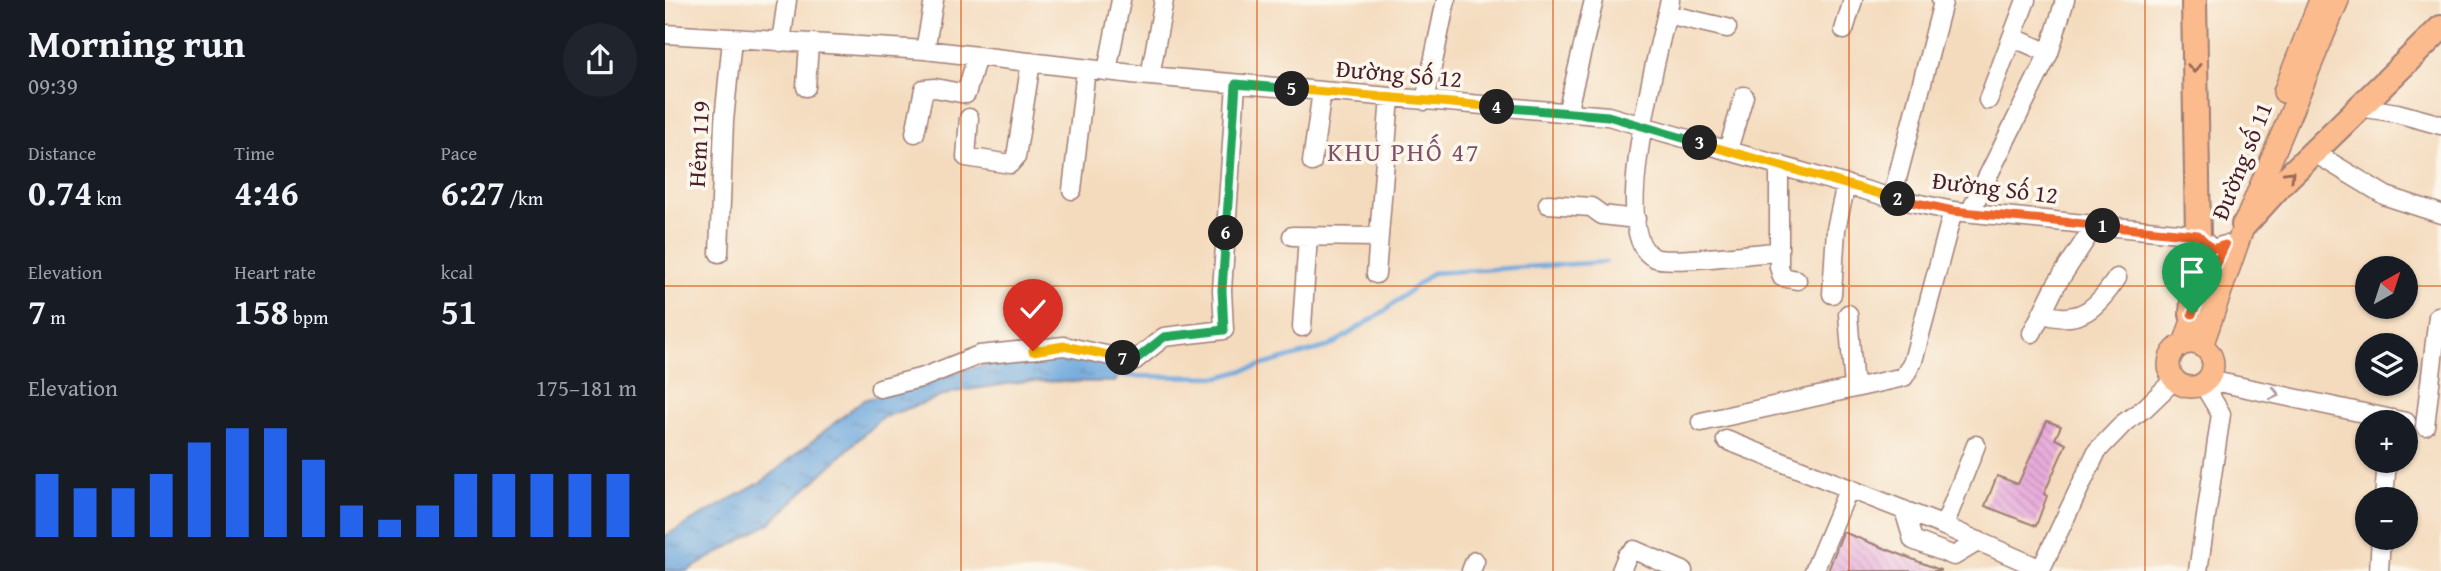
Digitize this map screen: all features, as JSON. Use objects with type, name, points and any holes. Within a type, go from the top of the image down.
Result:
[{"type":"highway","points":[[2192,314],[2198,235],[2194,0]]},
{"type":"highway","points":[[2244,225],[2313,152],[2441,28]]},
{"type":"main road","name":"Đường số 11","points":[[2193,345],[2192,314],[2225,245],[2320,0]]},
{"type":"main road","name":"Đường số 11","points":[[2193,345],[2338,0]]},
{"type":"main road","points":[[2193,345],[2213,361],[2206,382],[2189,387],[2174,380],[2169,370],[2170,359],[2175,350],[2193,345]]},
{"type":"street","points":[[781,42],[787,0]]},
{"type":"street","points":[[665,34],[926,51],[934,0]]},
{"type":"street","points":[[1107,71],[1121,0]]},
{"type":"street","points":[[1150,76],[1164,0]]},
{"type":"street","points":[[1425,101],[1446,0]]},
{"type":"street","points":[[1567,113],[1594,0]]},
{"type":"street","points":[[1844,30],[1853,0]]},
{"type":"street","points":[[1892,198],[1943,2],[1941,0]]},
{"type":"street","points":[[1988,100],[2026,0]]},
{"type":"street","points":[[1701,422],[1904,377],[1913,361],[1961,211],[2049,53],[2065,0]]},
{"type":"street","points":[[1727,29],[1669,7],[1636,151],[1636,219],[1646,253],[1669,262],[1698,257],[1777,252]]},
{"type":"street","points":[[2012,37],[2049,53]]},
{"type":"street","name":"Hẻm 119","points":[[719,253],[724,121],[732,39]]},
{"type":"street","points":[[806,87],[809,44]]},
{"type":"street","name":"Đường Số 12","points":[[926,51],[1150,76],[1608,116],[1892,198],[1961,211],[2198,235],[2212,249],[2225,245]]},
{"type":"street","points":[[915,133],[924,89],[936,88],[966,94],[977,56]]},
{"type":"street","points":[[969,118],[966,157],[1010,164],[1016,157],[1031,62]]},
{"type":"street","points":[[1072,190],[1086,69]]},
{"type":"street","points":[[880,388],[924,377],[979,355],[1064,346],[1134,361],[1164,337],[1224,330],[1222,290],[1236,84]]},
{"type":"street","points":[[1312,162],[1322,91]]},
{"type":"street","points":[[1728,150],[1744,96]]},
{"type":"street","points":[[1375,274],[1390,97]]},
{"type":"street","points":[[2360,107],[2441,125]]},
{"type":"street","points":[[2313,152],[2402,204],[2441,214]]},
{"type":"street","points":[[1779,164],[1777,252],[1782,278],[1797,279]]},
{"type":"street","points":[[1832,294],[1833,251],[1846,184]]},
{"type":"street","points":[[1548,204],[1591,208],[1602,215],[1636,219]]},
{"type":"street","points":[[2032,333],[2056,285],[2095,225]]},
{"type":"street","points":[[1302,327],[1300,236],[1379,237]]},
{"type":"street","points":[[2043,314],[2072,319],[2089,309],[2117,278]]},
{"type":"street","points":[[1848,314],[1854,388]]},
{"type":"street","points":[[2433,428],[2438,316]]},
{"type":"street","points":[[1726,440],[1979,541],[2008,563],[2041,570],[2097,451],[2125,422],[2145,408],[2174,380]]},
{"type":"street","points":[[2206,382],[2355,412]]},
{"type":"street","points":[[2198,571],[2221,414],[2206,382]]},
{"type":"street","points":[[1944,526],[1976,445]]},
{"type":"street","points":[[1814,571],[1849,488]]},
{"type":"street","points":[[1904,510],[1913,540],[1954,556],[1979,541]]},
{"type":"street","points":[[1621,571],[1627,555],[1634,550],[1683,571]]},
{"type":"street","points":[[2379,571],[2380,550]]},
{"type":"water","points":[[1039,356],[1074,356],[1123,363],[1115,382],[1027,381],[954,392],[881,418],[769,524],[687,571],[665,571],[665,536],[763,481],[863,400],[920,386],[966,369]]},
{"type":"building","points":[[2047,421],[2061,426],[2055,439],[2066,444],[2044,494],[2047,496],[2036,526],[1985,506],[1997,476],[2018,484]]},
{"type":"building","points":[[1843,532],[1940,570],[1940,571],[1828,571]]},
{"type":"waterway","points":[[1114,376],[1220,377],[1330,346],[1386,310],[1432,273],[1606,262]]},
{"type":"district","name":"KHU PHỐ 47","points":[[1404,152]]},
{"type":"route","points":[[1033,351],[1064,346],[1134,361],[1164,337],[1224,330],[1222,290],[1236,84],[1608,116],[1892,198],[1953,211],[2198,235],[2204,244],[2212,249],[2225,245],[2192,314]]}]
